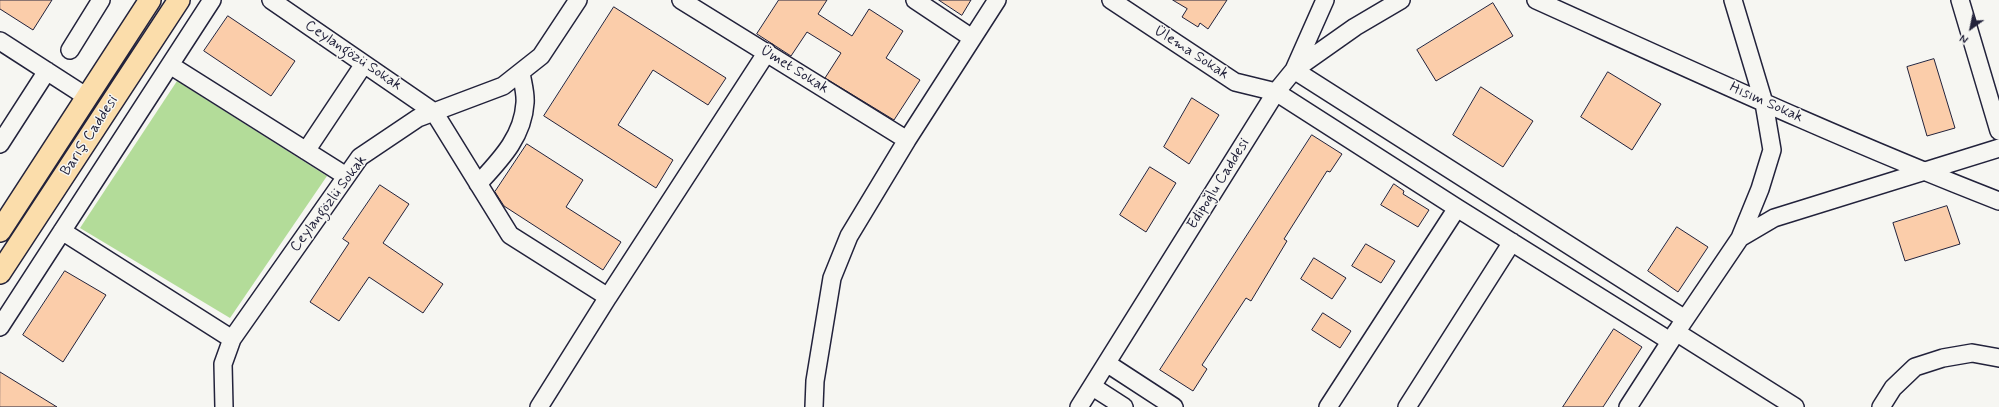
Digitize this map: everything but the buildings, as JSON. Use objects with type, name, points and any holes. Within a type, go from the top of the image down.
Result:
[{"type":"main road","name":"Barış Caddesi","points":[[0,231],[150,0]]},
{"type":"main road","name":"Barış Caddesi","points":[[0,273],[179,0]]},
{"type":"street","points":[[70,50],[102,0]]},
{"type":"street","points":[[0,327],[212,0]]},
{"type":"street","name":"Ceylangözü Sokak","points":[[271,0],[434,112]]},
{"type":"street","name":"Ceylangözlü Sokak","points":[[224,407],[223,364],[232,339],[360,157],[418,118],[503,86],[541,56],[578,0]]},
{"type":"street","name":"Ümet Sokak","points":[[681,0],[907,140]]},
{"type":"street","points":[[915,0],[972,38]]},
{"type":"street","points":[[814,407],[815,381],[832,278],[849,236],[907,140],[997,0]]},
{"type":"street","name":"Ülema Sokak","points":[[1111,0],[1234,82],[1276,92],[1512,242],[1677,331]]},
{"type":"street","points":[[1325,0],[1294,70],[1677,331],[1795,407]]},
{"type":"street","name":"Edipoğlu Caddesi","points":[[1079,407],[1108,364],[1276,92],[1294,70],[1355,27],[1401,0]]},
{"type":"street","name":"Hısım Sokak","points":[[1536,0],[1764,103],[1923,172],[1999,201]]},
{"type":"street","points":[[1628,407],[1740,238],[1760,189],[1772,150],[1764,103],[1733,0]]},
{"type":"street","points":[[1960,0],[1999,132]]},
{"type":"street","points":[[0,41],[87,97]]},
{"type":"street","points":[[539,407],[608,297],[767,52]]},
{"type":"street","points":[[306,151],[364,64]]},
{"type":"street","points":[[170,65],[346,176]]},
{"type":"street","points":[[0,144],[48,72]]},
{"type":"street","points":[[478,184],[507,151],[521,127],[525,102],[521,72]]},
{"type":"street","points":[[434,112],[510,235],[608,297]]},
{"type":"street","points":[[1740,238],[1774,218],[1999,148]]},
{"type":"street","points":[[1328,407],[1457,208]]},
{"type":"street","points":[[62,231],[232,339]]},
{"type":"street","points":[[1407,407],[1512,242]]},
{"type":"street","points":[[1881,407],[1893,388],[1915,367],[1943,358],[1972,353],[1999,358]]},
{"type":"street","points":[[1108,364],[1174,407]]},
{"type":"street","points":[[1093,386],[1124,407]]},
{"type":"green space","points":[[177,81],[327,176],[230,318],[80,228]]}]
